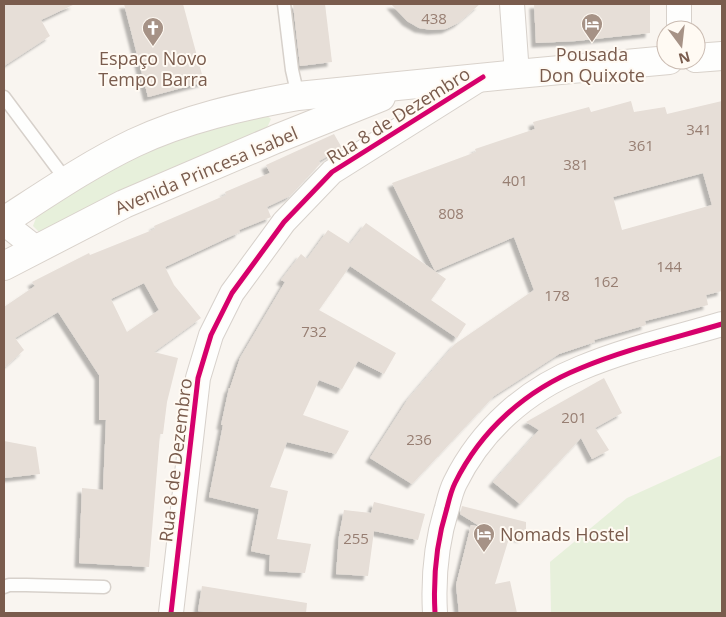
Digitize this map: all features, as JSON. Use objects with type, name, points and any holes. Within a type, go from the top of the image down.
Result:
[{"type":"main road","points":[[706,57],[722,56]]},
{"type":"main road","name":"Avenida Princesa Isabel","points":[[4,222],[66,180],[134,143],[180,125],[265,102],[298,96],[656,61]]},
{"type":"main road","name":"Avenida Princesa Isabel","points":[[4,266],[124,204],[413,85]]},
{"type":"main road","points":[[265,102],[275,108],[280,116],[281,126],[276,140]]},
{"type":"street","points":[[512,4],[517,74]]},
{"type":"street","points":[[679,4],[679,20]]},
{"type":"street","name":"Rua 8 de Dezembro","points":[[171,613],[198,378],[211,335],[232,293],[284,222],[332,172],[483,77]]},
{"type":"street","points":[[4,222],[37,249]]},
{"type":"street","points":[[435,613],[433,581],[440,532],[454,484],[478,444],[509,410],[543,386],[580,368],[722,324]]},
{"type":"lane","points":[[284,4],[292,70],[298,96]]},
{"type":"lane","points":[[4,96],[66,180]]},
{"type":"lane","points":[[4,587],[26,585],[104,587]]},
{"type":"green space","points":[[261,111],[271,119],[266,130],[40,233],[33,226],[36,218],[80,185],[149,147]]},
{"type":"green space","points":[[722,455],[722,613],[551,613],[550,562],[627,498]]},
{"type":"building","points":[[4,4],[75,4],[41,20],[50,36],[4,66]]},
{"type":"building","name":"Espaço Novo Tempo Barra","points":[[124,4],[183,4],[204,82],[148,97]]},
{"type":"building","points":[[293,4],[325,4],[332,62],[300,66]]},
{"type":"building","points":[[391,4],[480,4],[458,23],[446,29],[432,30],[419,28],[407,21]]},
{"type":"building","points":[[534,4],[650,4],[650,33],[576,41],[536,43]]},
{"type":"building","points":[[631,101],[634,112],[665,107],[667,114],[722,101],[722,291],[706,295],[708,305],[645,321],[646,325],[594,340],[595,342],[559,354],[494,396],[412,484],[370,458],[408,399],[455,344],[534,290],[514,237],[435,271],[392,183],[476,152],[475,149],[535,129],[533,122],[589,107],[591,112]],"holes":[[[703,173],[712,205],[622,230],[613,197]]]},
{"type":"building","points":[[334,134],[342,148],[319,161],[320,164],[290,196],[267,207],[271,217],[239,230],[240,232],[165,267],[174,285],[201,318],[154,352],[178,358],[167,402],[163,434],[160,434],[149,567],[79,563],[82,488],[103,490],[106,420],[99,420],[99,375],[58,312],[15,338],[24,350],[4,368],[4,307],[35,286],[32,282],[89,253],[90,255],[155,229],[154,226],[226,195],[225,192],[270,173],[266,165]],"holes":[[[144,283],[159,310],[127,332],[111,299]]]},
{"type":"building","points":[[366,223],[446,279],[431,300],[466,324],[457,338],[350,266],[319,310],[396,353],[384,374],[358,361],[342,389],[319,380],[303,415],[349,431],[336,454],[287,442],[270,487],[288,491],[277,539],[311,544],[305,573],[269,571],[270,555],[251,551],[259,509],[209,497],[229,388],[240,358],[285,282],[281,280],[301,254],[307,259],[328,230],[350,244]]},
{"type":"building","points":[[604,378],[622,413],[595,428],[609,450],[592,459],[581,438],[520,504],[493,482],[539,430],[526,422]]},
{"type":"building","points":[[4,441],[36,447],[40,474],[4,478]]},
{"type":"building","points":[[374,502],[425,514],[418,540],[374,531],[368,576],[336,574],[339,536],[344,510],[371,513]]},
{"type":"building","points":[[462,506],[526,522],[526,529],[522,538],[510,535],[495,584],[510,581],[517,613],[459,613],[456,585],[471,525],[481,527],[460,514]]},
{"type":"building","points":[[202,586],[307,603],[306,613],[211,613],[198,611]]},
{"type":"cycle path","points":[[171,613],[198,378],[211,335],[232,293],[284,222],[332,172],[483,77]]},
{"type":"cycle path","points":[[435,613],[434,586],[436,560],[440,534],[450,496],[466,464],[492,429],[524,400],[561,377],[615,355],[722,324]]},
{"type":"place","name":"Pousada Don Quixote","points":[[592,43]]},
{"type":"place","name":"Espaço Novo Tempo Barra","points":[[153,47]]},
{"type":"place","name":"Nomads Hostel","points":[[484,553]]}]
